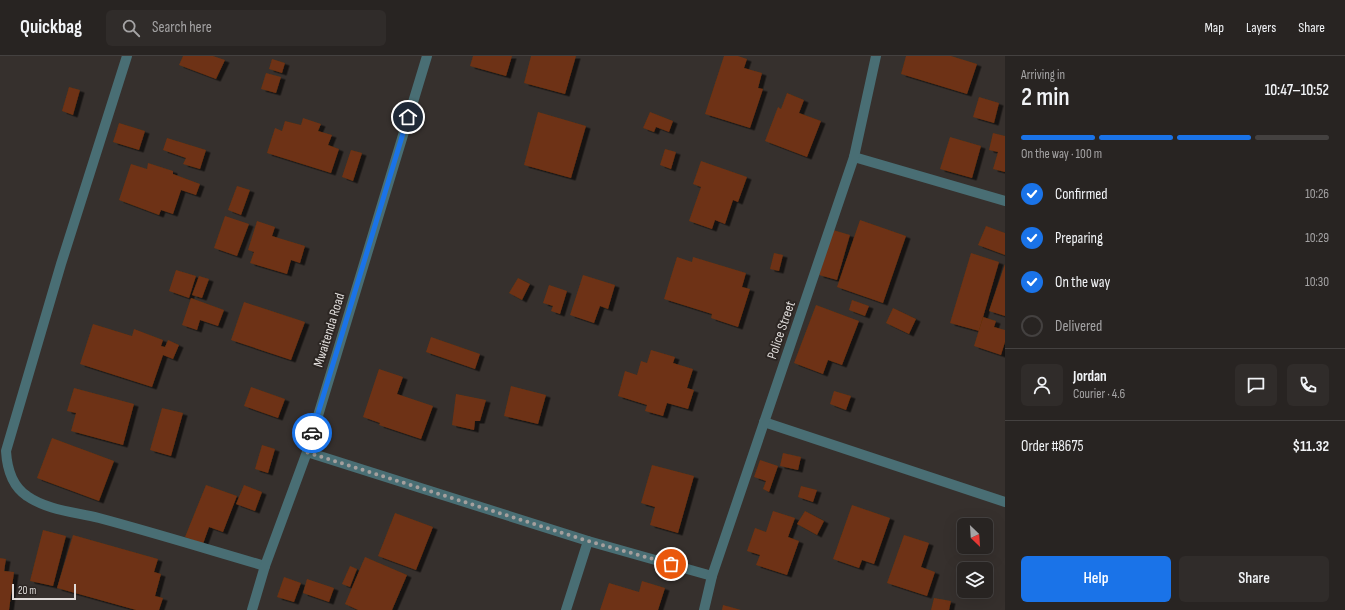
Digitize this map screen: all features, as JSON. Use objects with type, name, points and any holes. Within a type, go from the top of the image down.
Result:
[{"type":"street","points":[[127,56],[61,264],[6,451],[7,465],[13,483],[26,496],[39,503],[98,518],[265,566]]},
{"type":"street","name":"Mwaitenda Road","points":[[252,610],[265,566],[306,452],[427,56]]},
{"type":"street","name":"Police Street","points":[[704,610],[712,576],[854,157],[876,56]]},
{"type":"street","points":[[854,157],[1005,201]]},
{"type":"street","points":[[764,422],[1005,502]]},
{"type":"street","points":[[306,452],[588,541],[712,576]]},
{"type":"street","points":[[566,610],[588,541]]},
{"type":"building","points":[[183,56],[213,56],[225,60],[216,79],[179,65]]},
{"type":"building","points":[[473,56],[512,56],[506,76],[470,66]]},
{"type":"building","points":[[531,56],[576,56],[565,94],[524,83]]},
{"type":"building","points":[[724,56],[738,56],[747,59],[744,68],[762,73],[758,88],[763,89],[750,128],[705,114]]},
{"type":"building","points":[[906,56],[951,56],[977,64],[967,94],[901,74]]},
{"type":"building","points":[[272,59],[285,63],[282,73],[269,69]]},
{"type":"building","points":[[266,73],[281,77],[276,93],[261,89]]},
{"type":"building","points":[[69,87],[80,90],[73,115],[62,111]]},
{"type":"building","points":[[787,93],[804,100],[799,113],[821,121],[807,157],[765,141],[778,107],[781,109]]},
{"type":"building","points":[[979,97],[999,103],[994,123],[973,117]]},
{"type":"building","points":[[538,112],[586,126],[571,178],[524,165]]},
{"type":"building","points":[[650,112],[673,121],[669,132],[656,127],[654,132],[643,128]]},
{"type":"building","points":[[303,118],[321,124],[318,131],[332,135],[328,145],[339,149],[331,173],[267,153],[275,128],[282,131],[285,121],[301,125]]},
{"type":"building","points":[[119,123],[145,131],[139,150],[113,142]]},
{"type":"building","points":[[993,133],[1005,136],[1005,172],[993,169],[998,152],[989,150]]},
{"type":"building","points":[[950,137],[981,146],[972,178],[940,169]]},
{"type":"building","points":[[167,138],[206,150],[200,169],[183,164],[186,158],[163,150]]},
{"type":"building","points":[[665,149],[676,152],[671,169],[660,165]]},
{"type":"building","points":[[351,150],[362,153],[353,181],[342,177]]},
{"type":"building","points":[[701,161],[747,177],[738,202],[733,200],[725,224],[715,220],[712,229],[689,221],[701,187],[693,184]]},
{"type":"building","points":[[148,163],[173,171],[173,174],[200,184],[196,195],[181,190],[173,214],[161,210],[159,215],[119,200],[131,164],[147,169]]},
{"type":"building","points":[[237,186],[250,190],[241,215],[228,210]]},
{"type":"building","points":[[225,216],[249,224],[237,256],[214,248]]},
{"type":"building","points":[[860,220],[906,236],[883,303],[837,287]]},
{"type":"building","points":[[257,221],[275,227],[272,236],[305,246],[300,263],[291,260],[287,274],[250,263],[254,252],[248,250]]},
{"type":"building","points":[[986,226],[1005,233],[1005,255],[978,245]]},
{"type":"building","points":[[833,230],[850,235],[837,280],[819,275]]},
{"type":"building","points":[[774,253],[783,255],[779,271],[770,269]]},
{"type":"building","points":[[971,253],[999,262],[979,331],[950,323]]},
{"type":"building","points":[[677,257],[692,262],[693,257],[746,273],[742,287],[750,289],[738,327],[711,318],[712,314],[664,299]]},
{"type":"building","points":[[1005,264],[1005,316],[989,311]]},
{"type":"building","points":[[176,270],[196,276],[189,298],[169,291]]},
{"type":"building","points":[[583,275],[615,285],[608,309],[600,306],[594,323],[570,315]]},
{"type":"building","points":[[199,276],[209,279],[202,298],[192,295]]},
{"type":"building","points":[[518,278],[530,284],[522,300],[509,293]]},
{"type":"building","points":[[549,285],[567,291],[560,314],[551,311],[553,306],[543,303]]},
{"type":"building","points":[[191,298],[224,310],[218,326],[200,320],[197,330],[182,325]]},
{"type":"building","points":[[852,300],[869,306],[865,316],[849,310]]},
{"type":"building","points":[[244,302],[305,322],[291,360],[231,340]]},
{"type":"building","points":[[816,305],[859,321],[842,365],[828,360],[823,374],[794,363]]},
{"type":"building","points":[[893,308],[916,319],[909,334],[886,323]]},
{"type":"building","points":[[983,317],[996,321],[994,327],[1005,330],[1005,342],[1001,355],[974,346]]},
{"type":"building","points":[[93,324],[132,336],[134,329],[163,340],[161,346],[165,347],[168,340],[179,345],[173,359],[163,355],[152,387],[80,364]]},
{"type":"building","points":[[431,337],[480,354],[475,369],[426,352]]},
{"type":"building","points":[[651,350],[675,357],[673,363],[693,369],[687,388],[694,390],[688,409],[667,403],[663,416],[645,411],[647,405],[618,396],[625,371],[637,375],[641,361],[647,363]]},
{"type":"building","points":[[379,369],[403,377],[397,394],[433,406],[421,439],[379,425],[380,423],[363,417]]},
{"type":"building","points":[[511,386],[546,395],[538,424],[504,416]]},
{"type":"building","points":[[251,387],[285,399],[278,418],[244,406]]},
{"type":"building","points":[[74,388],[134,404],[123,445],[71,431],[76,413],[67,411]]},
{"type":"building","points":[[834,391],[851,396],[846,410],[830,404]]},
{"type":"building","points":[[456,394],[486,400],[480,421],[475,421],[474,430],[452,425]]},
{"type":"building","points":[[162,408],[183,413],[171,456],[150,450]]},
{"type":"building","points":[[52,438],[114,461],[99,501],[37,478]]},
{"type":"building","points":[[262,445],[275,449],[268,473],[255,469]]},
{"type":"building","points":[[783,453],[801,457],[798,470],[780,466]]},
{"type":"building","points":[[760,460],[778,466],[769,492],[763,489],[766,481],[754,477]]},
{"type":"building","points":[[652,465],[694,476],[678,533],[650,525],[655,507],[641,503]]},
{"type":"building","points":[[206,485],[237,496],[223,532],[209,527],[203,544],[185,537]]},
{"type":"building","points":[[244,485],[262,492],[255,511],[236,504]]},
{"type":"building","points":[[801,486],[817,490],[813,502],[798,497]]},
{"type":"building","points":[[852,505],[890,518],[874,564],[862,560],[859,568],[833,559]]},
{"type":"building","points":[[773,511],[795,518],[788,537],[799,541],[787,575],[756,565],[760,555],[747,551],[755,528],[766,532]]},
{"type":"building","points":[[805,511],[824,521],[817,535],[797,524]]},
{"type":"building","points":[[395,513],[433,527],[416,570],[378,556]]},
{"type":"building","points":[[43,530],[66,536],[53,586],[30,581]]},
{"type":"building","points":[[73,535],[158,559],[154,572],[161,574],[155,596],[163,598],[159,610],[136,610],[57,588]]},
{"type":"building","points":[[904,535],[929,543],[921,567],[935,572],[927,596],[887,583]]},
{"type":"building","points":[[365,557],[407,575],[392,610],[358,610],[345,604]]},
{"type":"building","points":[[0,558],[6,559],[4,571],[14,572],[9,610],[0,610]]},
{"type":"building","points":[[350,566],[357,569],[350,587],[342,584]]},
{"type":"building","points":[[284,577],[301,583],[294,602],[277,597]]},
{"type":"building","points":[[307,579],[334,588],[329,602],[303,593]]},
{"type":"building","points":[[642,581],[665,588],[658,610],[600,610],[609,583],[639,592]]},
{"type":"building","points":[[934,598],[951,601],[949,610],[931,610]]},
{"type":"building","points":[[723,605],[741,610],[722,610]]},
{"type":"way so far","points":[[312,433],[306,452],[588,541],[671,564]]},
{"type":"route","points":[[312,433],[408,117]]}]
